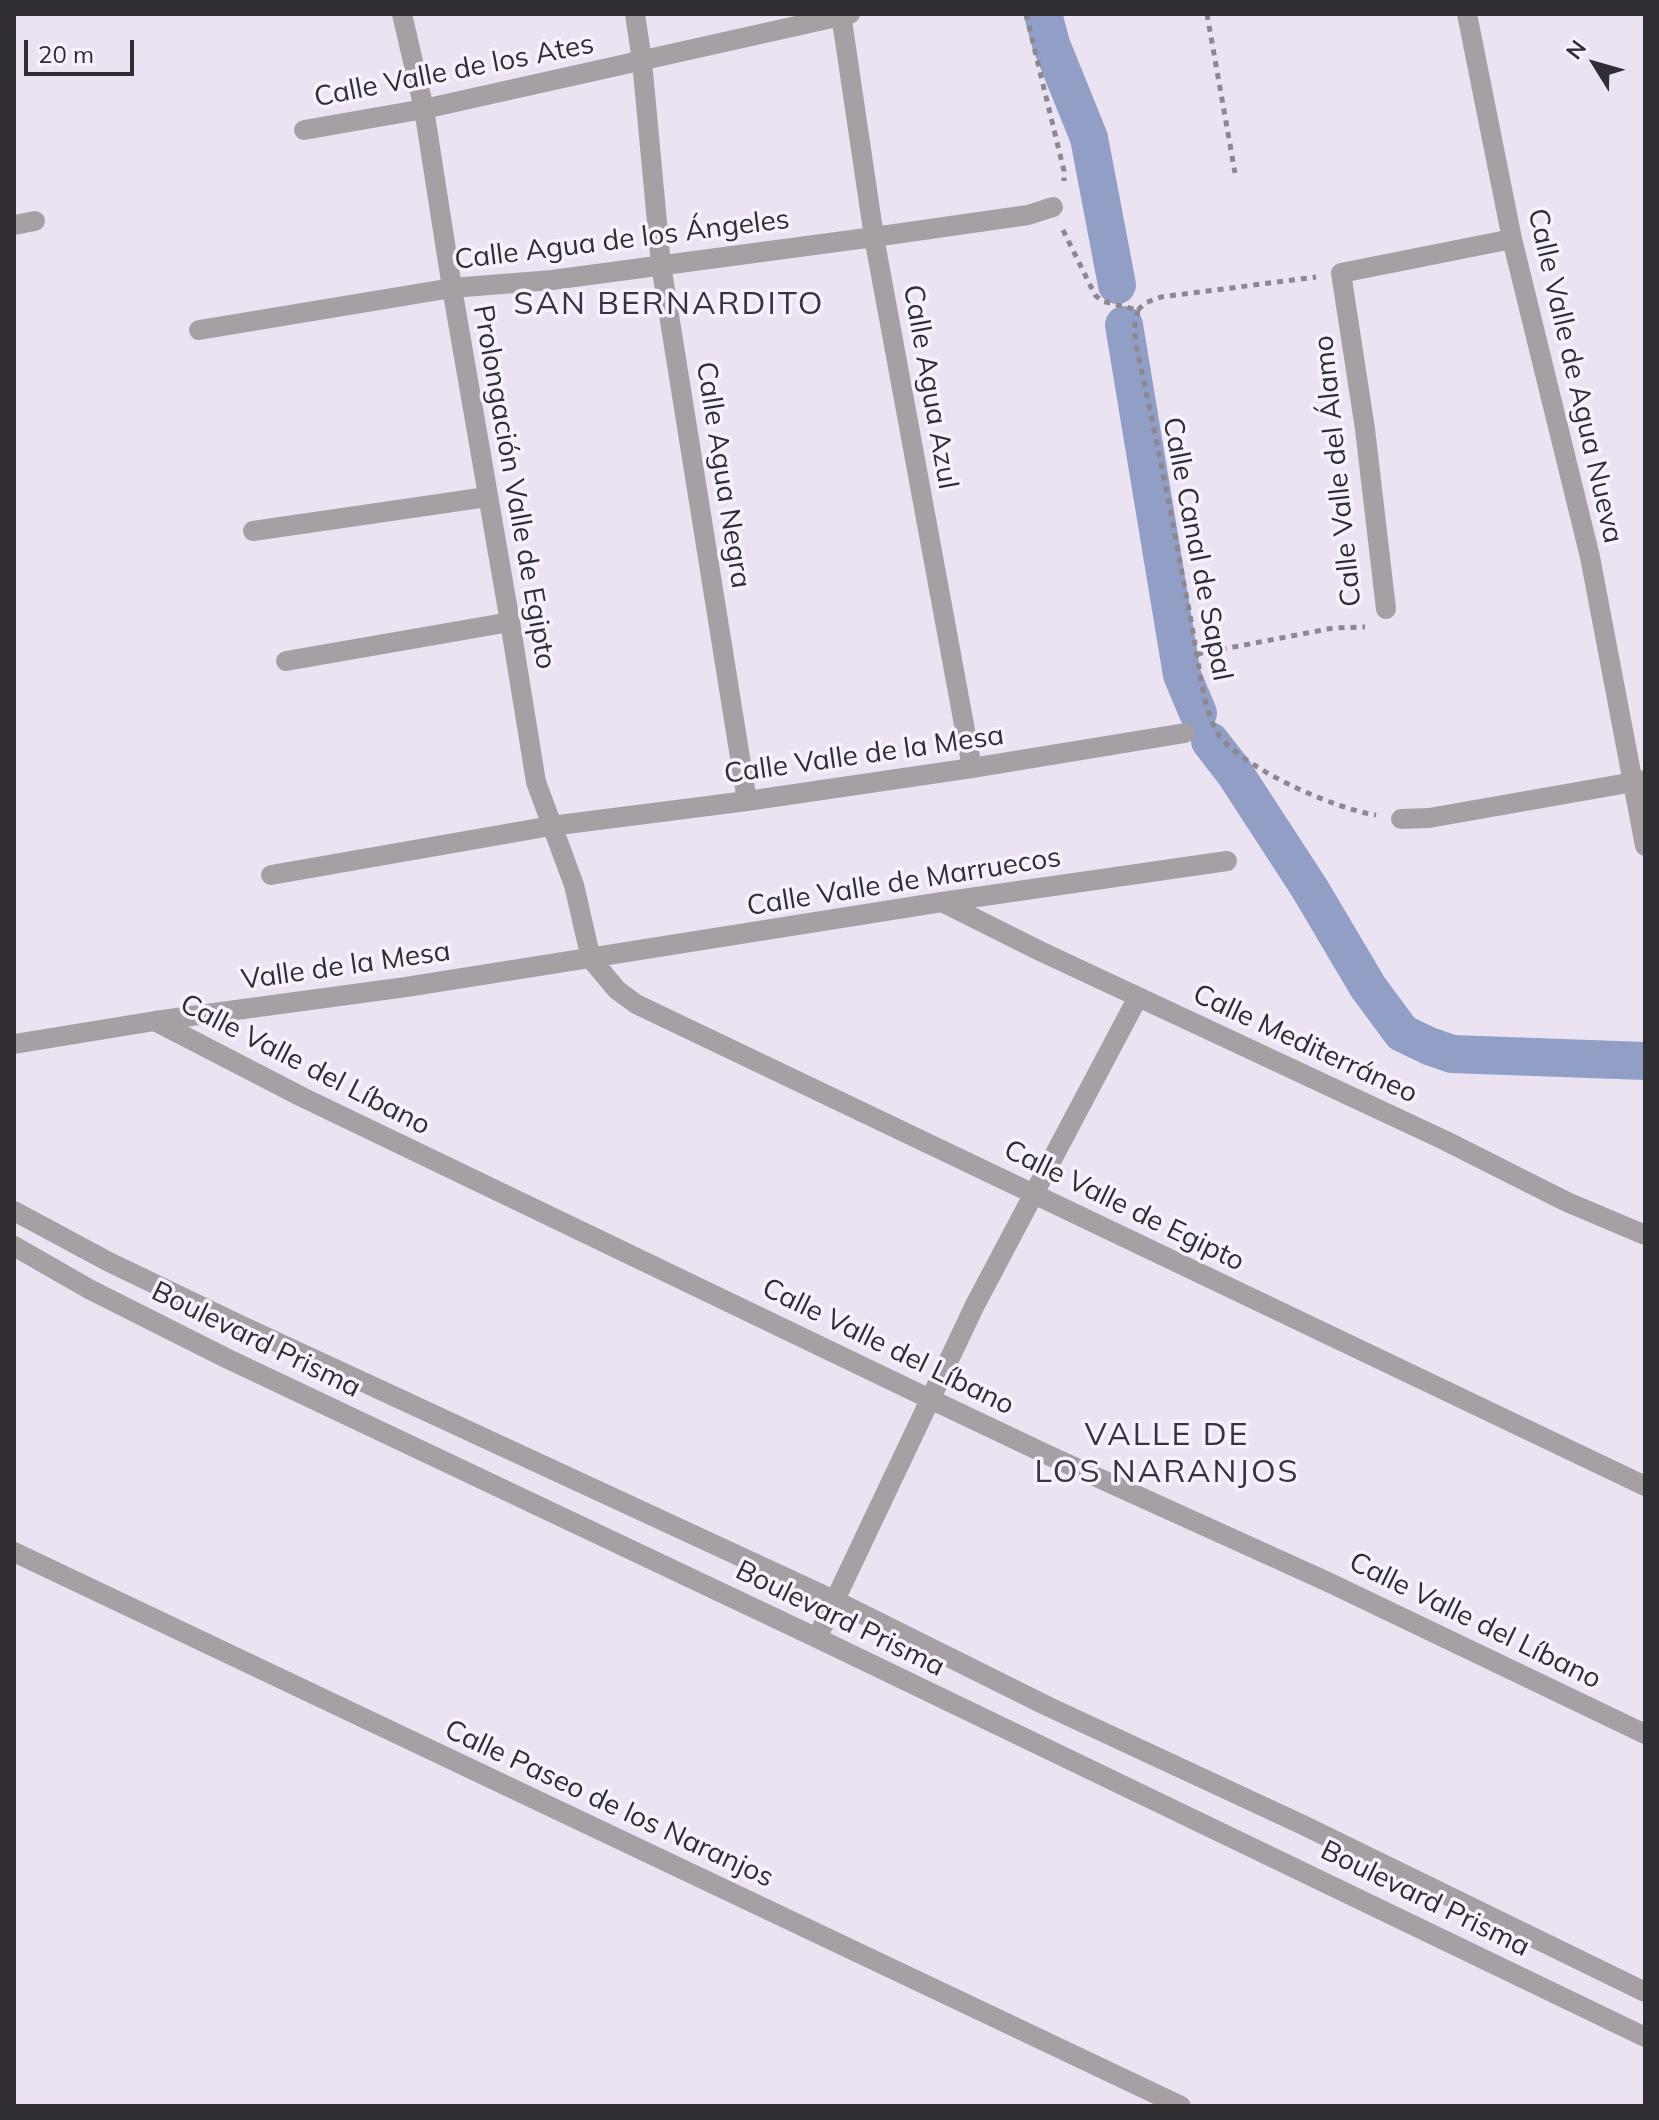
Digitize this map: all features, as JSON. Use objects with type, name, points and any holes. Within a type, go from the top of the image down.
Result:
[{"type":"street","name":"Prolongación Valle de Egipto","points":[[402,14],[424,109],[536,782],[574,885],[591,959]]},
{"type":"street","name":"Calle Agua Negra","points":[[635,14],[661,265],[747,801]]},
{"type":"street","name":"Calle Valle de Agua Nueva","points":[[1467,14],[1512,239],[1590,557],[1639,781],[1645,846]]},
{"type":"street","name":"Calle Valle de los Ates","points":[[304,130],[424,109],[844,15]]},
{"type":"street","name":"Calle Agua Azul","points":[[844,15],[874,237],[972,768]]},
{"type":"street","name":"Calle Agua de los Ángeles","points":[[199,330],[452,288],[552,280],[874,237],[1028,215],[1053,207]]},
{"type":"street","points":[[14,225],[35,221]]},
{"type":"street","points":[[1341,273],[1512,239]]},
{"type":"street","name":"Calle Valle del Álamo","points":[[1341,273],[1365,429],[1386,609]]},
{"type":"street","points":[[253,531],[487,497]]},
{"type":"street","points":[[286,661],[510,622]]},
{"type":"street","name":"Calle Valle de la Mesa","points":[[271,875],[551,826],[972,768],[1185,733]]},
{"type":"street","points":[[1401,819],[1429,818],[1639,781]]},
{"type":"street","name":"Calle Valle de Marruecos","points":[[591,959],[942,902],[1227,861]]},
{"type":"street","name":"Calle Mediterráneo","points":[[942,902],[1138,997],[1333,1086],[1567,1202],[1645,1235]]},
{"type":"street","name":"Valle de la Mesa","points":[[14,1044],[591,959]]},
{"type":"street","name":"Calle Valle de Egipto","points":[[591,959],[617,990],[636,1004],[1645,1486]]},
{"type":"street","points":[[817,1638],[975,1305],[1138,997]]},
{"type":"street","name":"Calle Valle del Líbano","points":[[155,1021],[302,1097],[930,1399],[1328,1582],[1645,1734]]},
{"type":"street","name":"Boulevard Prisma","points":[[14,1211],[109,1262],[240,1325],[834,1600],[1047,1706],[1303,1825],[1645,1992]]},
{"type":"street","name":"Boulevard Prisma","points":[[14,1246],[89,1289],[226,1358],[817,1638],[1645,2037]]},
{"type":"street","name":"Calle Paseo de los Naranjos","points":[[14,1552],[1181,2106]]},
{"type":"path","points":[[1026,14],[1064,171],[1063,192],[1053,207],[1095,295],[1102,301],[1138,310],[1145,303],[1161,297],[1341,273]]},
{"type":"path","points":[[1207,14],[1235,173]]},
{"type":"path","name":"Calle Canal de Sapal","points":[[1138,310],[1134,329],[1136,345],[1173,518],[1202,687],[1216,731],[1245,760],[1318,799],[1361,813],[1401,819]]},
{"type":"path","name":"Calle Valle del Álamo","points":[[1197,654],[1333,628],[1364,627],[1374,624],[1386,609]]},
{"type":"waterway","points":[[1043,14],[1051,44],[1089,138],[1117,285]]},
{"type":"waterway","points":[[1124,325],[1182,675],[1198,713]]},
{"type":"waterway","points":[[1210,741],[1234,772],[1310,889],[1368,987],[1402,1033],[1452,1054],[1645,1061]]},
{"type":"district","name":"SAN BERNARDITO","points":[[669,304]]},
{"type":"district","name":"VALLE DE LOS NARANJOS","points":[[1167,1454]]}]
